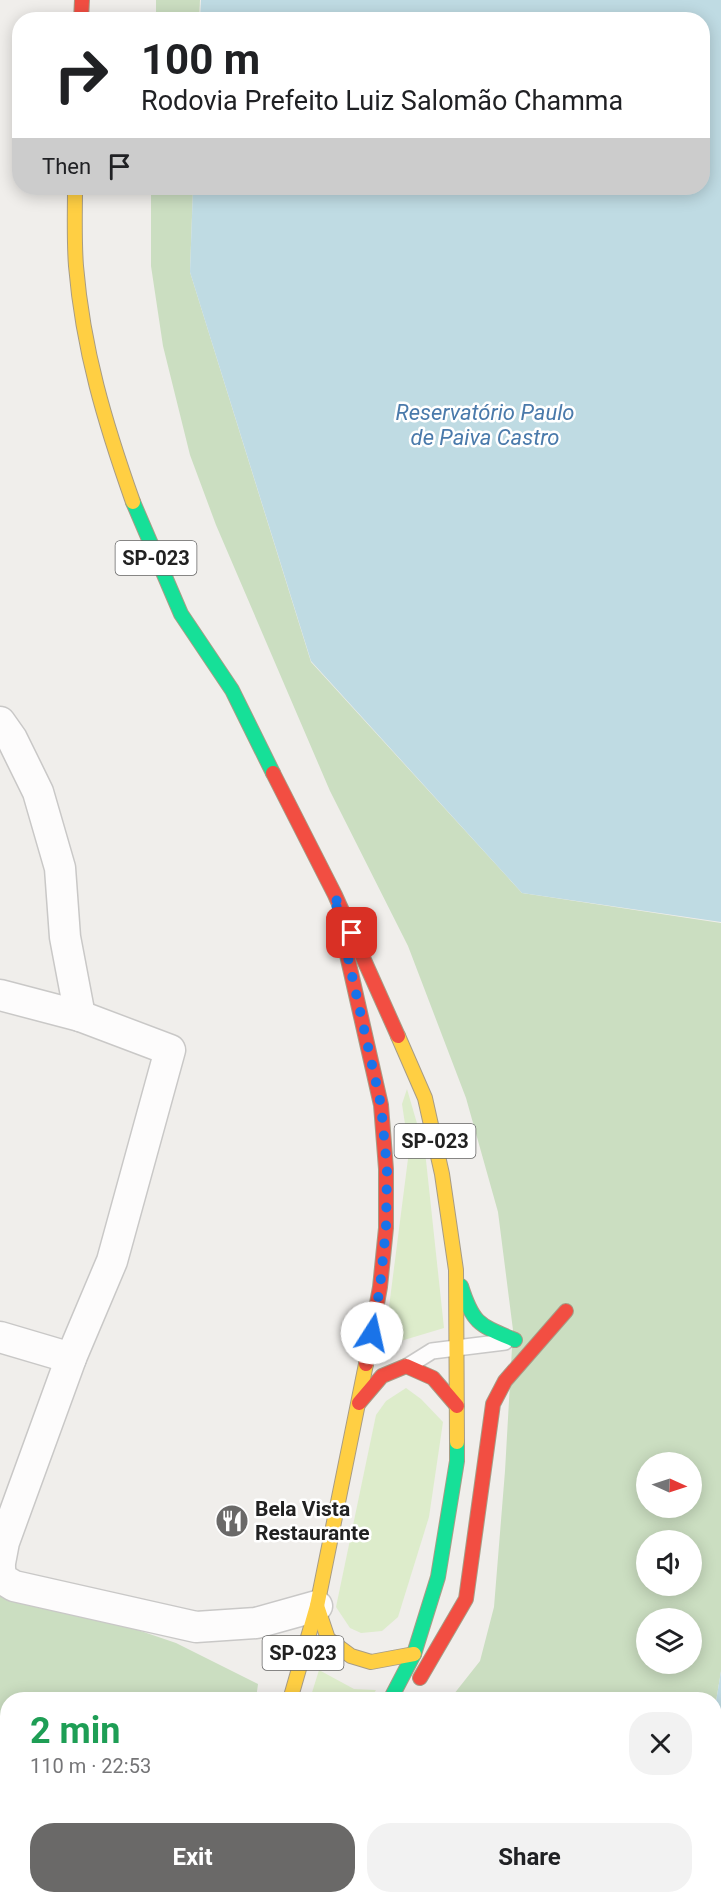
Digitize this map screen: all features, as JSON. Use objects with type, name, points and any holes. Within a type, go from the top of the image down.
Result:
[{"type":"main road","name":"SP-023","points":[[75,195],[76,265],[85,336],[104,419],[139,520],[181,614],[232,690],[334,895],[425,1098],[442,1174],[456,1270],[457,1406]]},
{"type":"main road","name":"SP-023","points":[[334,895],[381,1105],[387,1169],[386,1228],[380,1287],[359,1403]]},
{"type":"main road","points":[[456,1270],[470,1316],[483,1327],[515,1340]]},
{"type":"main road","points":[[411,1692],[466,1599],[493,1404],[506,1381],[566,1311]]},
{"type":"main road","points":[[394,1692],[414,1654],[438,1577],[456,1461],[457,1406],[433,1378],[406,1366],[382,1376],[359,1403],[317,1606],[328,1639],[351,1656],[371,1662],[414,1654]]},
{"type":"main road","name":"SP-023","points":[[292,1692],[317,1606]]},
{"type":"street","points":[[0,722],[12,739],[38,792],[60,868],[65,937],[80,1016]]},
{"type":"street","points":[[0,995],[80,1016],[170,1050],[112,1261],[71,1358],[4,1542],[0,1563]]},
{"type":"street","points":[[0,1337],[71,1358]]},
{"type":"street","points":[[0,1568],[2,1578],[14,1586],[196,1627],[256,1623],[317,1606]]},
{"type":"lane","points":[[406,1366],[432,1350],[457,1349],[515,1340],[566,1311]]},
{"type":"green space","points":[[156,0],[200,0],[199,12],[156,12]]},
{"type":"green space","points":[[151,195],[193,195],[190,272],[311,662],[522,893],[721,923],[721,1671],[718,1692],[456,1692],[480,1661],[494,1607],[513,1330],[498,1212],[466,1098],[408,946],[330,791],[216,525],[190,455],[163,346],[151,266]]},
{"type":"green space","points":[[407,1089],[425,1151],[444,1328],[384,1346],[409,1151],[402,1104]]},
{"type":"green space","points":[[406,1388],[421,1399],[443,1422],[429,1517],[398,1617],[382,1631],[361,1633],[350,1628],[336,1607],[376,1415],[386,1401]]},
{"type":"green space","points":[[0,1583],[176,1643],[258,1684],[257,1692],[0,1692]]},
{"type":"green space","points":[[319,1670],[354,1689],[376,1690],[375,1692],[312,1692]]},
{"type":"water","name":"Reservatório Paulo de Paiva Castro","points":[[201,0],[721,0],[721,922],[522,893],[311,661],[190,272],[193,195],[710,195],[710,12],[200,12]]},
{"type":"water","points":[[721,1671],[721,1692],[718,1692]]},
{"type":"traffic: fast","points":[[133,502],[181,614],[232,690],[273,773]]},
{"type":"traffic: fast","points":[[461,1286],[469,1308],[479,1322],[515,1340]]},
{"type":"traffic: fast","points":[[394,1692],[414,1654],[438,1577],[457,1461],[457,1442]]},
{"type":"traffic: slow","points":[[75,195],[76,266],[84,327],[113,444],[133,502]]},
{"type":"traffic: slow","points":[[398,1036],[425,1098],[442,1174],[456,1270],[457,1442]]},
{"type":"traffic: slow","points":[[292,1692],[317,1606],[366,1364]]},
{"type":"traffic: slow","points":[[317,1606],[328,1639],[351,1656],[371,1662],[414,1654]]},
{"type":"traffic: jam","points":[[81,12],[82,0]]},
{"type":"traffic: jam","points":[[273,773],[335,895],[398,1036]]},
{"type":"traffic: jam","points":[[347,955],[381,1105],[386,1169],[386,1228],[380,1287],[366,1364]]},
{"type":"traffic: jam","points":[[420,1678],[466,1599],[493,1404],[505,1381],[566,1311]]},
{"type":"traffic: jam","points":[[359,1403],[382,1376],[406,1366],[433,1378],[457,1406]]},
{"type":"place","name":"Bela Vista Restaurante","points":[[232,1521]]},
{"type":"route","points":[[352,933],[334,895],[381,1105],[387,1169],[386,1228],[380,1287],[372,1333]]}]
